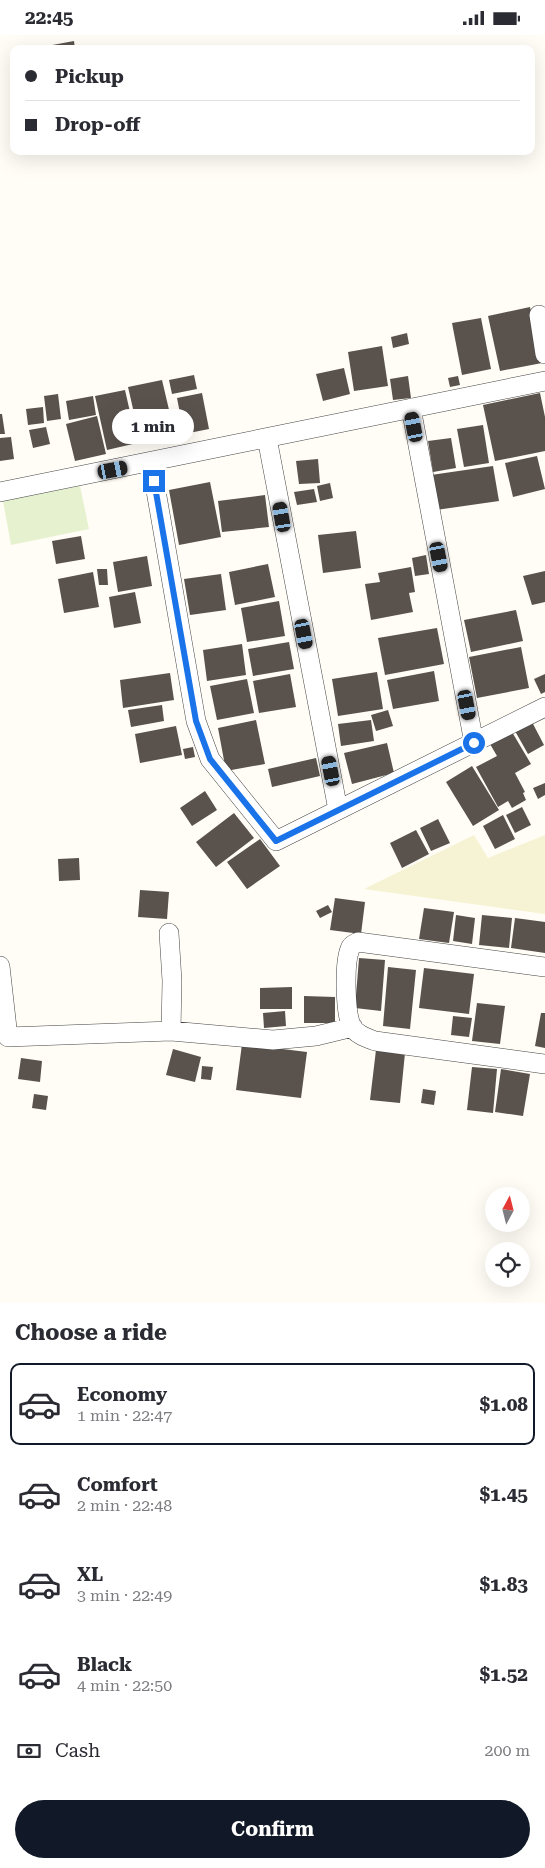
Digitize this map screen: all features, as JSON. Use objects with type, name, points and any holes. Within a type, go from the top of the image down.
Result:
[{"type":"street","points":[[539,315],[545,354]]},
{"type":"street","points":[[0,491],[545,381]]},
{"type":"street","points":[[411,408],[474,743]]},
{"type":"street","points":[[267,438],[338,810]]},
{"type":"street","points":[[151,462],[196,721],[210,759],[276,841],[545,707]]},
{"type":"street","points":[[169,933],[172,981],[171,1031]]},
{"type":"street","points":[[545,967],[358,942],[352,946],[348,958],[348,1010],[353,1027],[359,1033],[375,1041],[545,1064]]},
{"type":"street","points":[[0,966],[8,1037],[171,1031],[274,1039],[316,1036],[353,1027]]},
{"type":"shaded area","points":[[474,835],[488,858],[545,835],[545,914],[364,889]]},
{"type":"green space","points":[[80,486],[89,529],[11,545],[3,501]]},
{"type":"building","points":[[74,41],[74,45],[52,45]]},
{"type":"building","points":[[530,307],[542,363],[500,371],[488,316]]},
{"type":"building","points":[[481,318],[491,369],[462,375],[452,323]]},
{"type":"building","points":[[407,333],[409,344],[393,348],[391,337]]},
{"type":"building","points":[[382,346],[388,386],[354,391],[348,352]]},
{"type":"building","points":[[344,368],[350,394],[323,401],[316,374]]},
{"type":"building","points":[[194,375],[197,389],[172,394],[169,380]]},
{"type":"building","points":[[408,376],[411,398],[393,400],[390,379]]},
{"type":"building","points":[[458,376],[460,385],[450,387],[448,378]]},
{"type":"building","points":[[162,380],[174,431],[140,439],[128,387]]},
{"type":"building","points":[[125,390],[137,443],[107,450],[95,396]]},
{"type":"building","points":[[202,393],[209,429],[184,434],[177,398]]},
{"type":"building","points":[[540,393],[545,417],[545,451],[495,461],[483,405]]},
{"type":"building","points":[[58,394],[61,419],[47,421],[44,396]]},
{"type":"building","points":[[93,396],[96,415],[69,420],[66,401]]},
{"type":"building","points":[[43,407],[44,423],[28,425],[26,409]]},
{"type":"building","points":[[0,414],[2,414],[5,434],[0,434]]},
{"type":"building","points":[[97,416],[106,454],[75,461],[66,424]]},
{"type":"building","points":[[483,425],[489,463],[464,467],[457,429]]},
{"type":"building","points":[[46,427],[50,444],[33,448],[29,430]]},
{"type":"building","points":[[11,437],[14,459],[0,461],[0,438]]},
{"type":"building","points":[[451,438],[456,468],[433,472],[428,441]]},
{"type":"building","points":[[537,456],[545,489],[513,497],[505,463]]},
{"type":"building","points":[[318,459],[320,483],[299,484],[296,461]]},
{"type":"building","points":[[493,466],[499,501],[436,510],[431,475]]},
{"type":"building","points":[[210,482],[221,537],[179,545],[169,490]]},
{"type":"building","points":[[330,483],[333,498],[320,501],[317,486]]},
{"type":"building","points":[[314,489],[317,502],[297,505],[294,492]]},
{"type":"building","points":[[265,495],[269,527],[222,532],[218,501]]},
{"type":"building","points":[[356,531],[361,568],[323,573],[318,535]]},
{"type":"building","points":[[81,536],[85,559],[56,564],[52,541]]},
{"type":"building","points":[[426,555],[429,574],[415,576],[412,558]]},
{"type":"building","points":[[147,556],[152,586],[118,592],[113,562]]},
{"type":"building","points":[[268,564],[275,597],[235,605],[229,572]]},
{"type":"building","points":[[411,567],[415,592],[409,593],[413,612],[371,620],[365,584],[380,582],[378,573]]},
{"type":"building","points":[[97,569],[107,569],[108,585],[99,585]]},
{"type":"building","points":[[545,571],[545,602],[532,605],[523,576]]},
{"type":"building","points":[[93,572],[99,607],[64,613],[58,579]]},
{"type":"building","points":[[221,574],[226,610],[190,615],[184,579]]},
{"type":"building","points":[[135,592],[141,623],[114,628],[109,597]]},
{"type":"building","points":[[279,601],[285,636],[247,642],[241,608]]},
{"type":"building","points":[[516,610],[523,641],[471,652],[464,620]]},
{"type":"building","points":[[437,628],[444,664],[385,675],[378,638]]},
{"type":"building","points":[[289,642],[294,669],[253,676],[248,649]]},
{"type":"building","points":[[242,644],[246,675],[207,681],[203,650]]},
{"type":"building","points":[[521,647],[529,688],[477,698],[469,657]]},
{"type":"building","points":[[434,671],[439,701],[393,709],[387,680]]},
{"type":"building","points":[[377,672],[383,709],[338,716],[332,679]]},
{"type":"building","points":[[170,673],[174,700],[123,708],[120,680]]},
{"type":"building","points":[[290,674],[296,707],[259,713],[253,681]]},
{"type":"building","points":[[545,674],[545,692],[541,694],[534,679]]},
{"type":"building","points":[[247,679],[254,713],[217,720],[210,686]]},
{"type":"building","points":[[162,705],[164,721],[131,727],[128,710]]},
{"type":"building","points":[[388,710],[393,726],[376,731],[371,715]]},
{"type":"building","points":[[256,720],[265,764],[226,771],[218,728]]},
{"type":"building","points":[[371,720],[374,741],[341,746],[338,724]]},
{"type":"building","points":[[532,722],[544,745],[528,754],[515,731]]},
{"type":"building","points":[[176,726],[182,755],[140,763],[135,734]]},
{"type":"building","points":[[512,732],[531,764],[515,773],[525,792],[523,793],[526,800],[512,808],[508,801],[498,807],[476,767],[497,756],[490,744]]},
{"type":"building","points":[[387,743],[394,773],[352,784],[344,753]]},
{"type":"building","points":[[193,747],[195,757],[185,759],[183,749]]},
{"type":"building","points":[[316,758],[320,776],[272,787],[268,769]]},
{"type":"building","points":[[472,766],[499,810],[473,826],[446,782]]},
{"type":"building","points":[[545,783],[545,795],[538,799],[533,788]]},
{"type":"building","points":[[205,791],[217,810],[192,826],[180,808]]},
{"type":"building","points":[[522,807],[531,825],[515,833],[506,815]]},
{"type":"building","points":[[234,813],[254,838],[216,867],[196,842]]},
{"type":"building","points":[[503,815],[515,839],[495,849],[483,826]]},
{"type":"building","points":[[438,819],[450,843],[431,851],[420,828]]},
{"type":"building","points":[[416,830],[429,854],[402,868],[390,843]]},
{"type":"building","points":[[260,839],[280,866],[247,889],[227,862]]},
{"type":"building","points":[[79,858],[80,880],[59,881],[58,859]]},
{"type":"building","points":[[140,890],[169,892],[167,919],[138,917]]},
{"type":"building","points":[[335,898],[365,902],[361,934],[330,930]]},
{"type":"building","points":[[328,905],[332,912],[320,918],[316,911]]},
{"type":"building","points":[[424,908],[454,912],[449,943],[419,939]]},
{"type":"building","points":[[456,915],[475,918],[472,944],[453,941]]},
{"type":"building","points":[[482,915],[512,918],[509,948],[479,945]]},
{"type":"building","points":[[515,918],[545,922],[545,953],[511,948]]},
{"type":"building","points":[[359,958],[385,960],[381,1011],[355,1008]]},
{"type":"building","points":[[388,967],[416,970],[410,1029],[383,1026]]},
{"type":"building","points":[[424,968],[474,974],[469,1014],[419,1008]]},
{"type":"building","points":[[292,987],[292,1009],[260,1009],[260,988]]},
{"type":"building","points":[[304,996],[335,997],[335,1023],[304,1023]]},
{"type":"building","points":[[477,1003],[505,1006],[500,1044],[472,1041]]},
{"type":"building","points":[[285,1011],[286,1026],[264,1028],[263,1013]]},
{"type":"building","points":[[541,1013],[545,1013],[545,1048],[535,1046]]},
{"type":"building","points":[[453,1016],[472,1018],[469,1037],[451,1035]]},
{"type":"building","points":[[242,1044],[307,1052],[301,1098],[236,1090]]},
{"type":"building","points":[[173,1049],[201,1057],[195,1082],[166,1075]]},
{"type":"building","points":[[376,1050],[405,1053],[400,1103],[370,1100]]},
{"type":"building","points":[[21,1058],[42,1061],[40,1082],[18,1079]]},
{"type":"building","points":[[202,1066],[213,1067],[211,1080],[201,1079]]},
{"type":"building","points":[[472,1067],[497,1069],[493,1113],[467,1110]]},
{"type":"building","points":[[501,1069],[530,1074],[523,1116],[495,1112]]},
{"type":"building","points":[[423,1089],[436,1091],[434,1105],[421,1103]]},
{"type":"building","points":[[34,1094],[48,1096],[46,1110],[32,1108]]},
{"type":"route","points":[[154,481],[196,721],[201,736],[210,759],[276,841],[474,743]]}]
